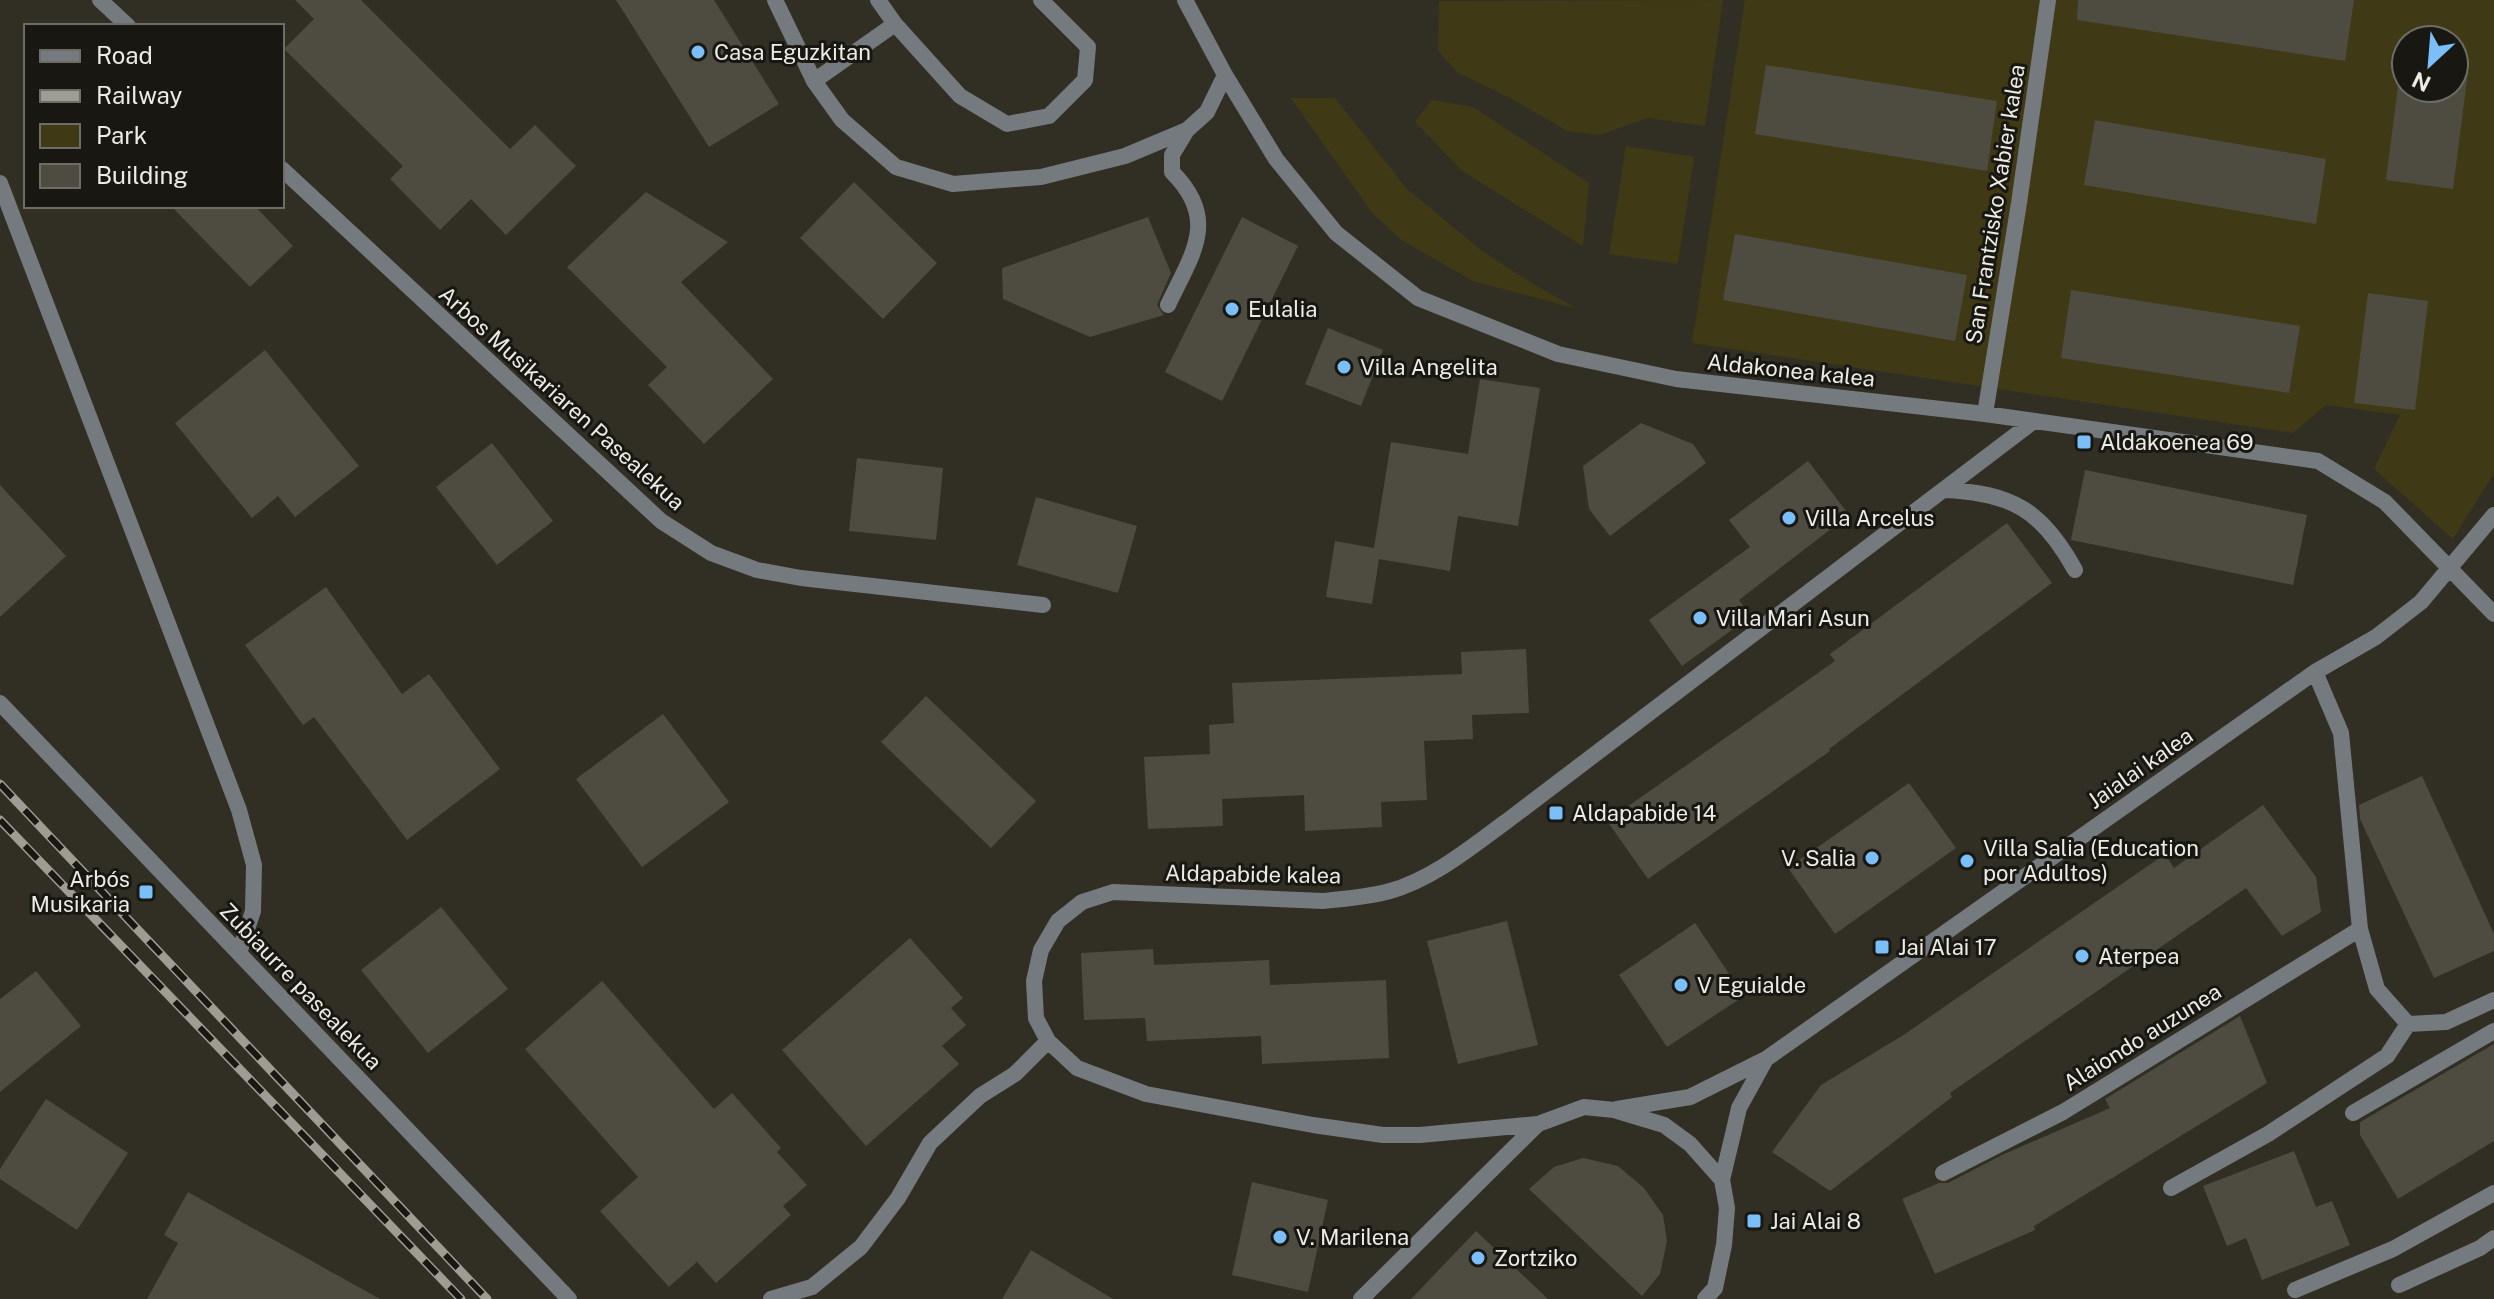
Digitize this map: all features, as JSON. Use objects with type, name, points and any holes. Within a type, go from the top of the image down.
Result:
[{"type":"street","points":[[100,0],[126,24]]},
{"type":"street","points":[[775,0],[814,81],[842,120],[896,167],[953,184],[1041,177],[1125,156],[1187,130]]},
{"type":"street","points":[[878,0],[895,24],[960,96],[1007,124],[1049,116],[1085,80],[1088,47],[1041,0]]},
{"type":"street","name":"Aldakonea kalea","points":[[1185,0],[1225,75],[1276,159],[1336,233],[1418,298],[1558,354],[1676,379],[1985,414],[2318,461],[2385,502],[2494,614]]},
{"type":"street","name":"San Frantzisko Xabier kalea","points":[[1985,414],[2048,0]]},
{"type":"street","points":[[814,81],[895,24]]},
{"type":"street","points":[[1168,305],[1200,238],[1198,216],[1186,186],[1172,172],[1172,155],[1187,130],[1207,112],[1225,75]]},
{"type":"street","name":"Arbos Musikariaren Pasealekua","points":[[284,171],[661,521],[711,553],[757,570],[801,578],[1043,605]]},
{"type":"street","points":[[0,183],[239,810],[254,865],[253,911],[239,953]]},
{"type":"street","name":"Aldapabide kalea","points":[[1614,1110],[1584,1107],[1538,1124],[1420,1135],[1358,1133],[1146,1094],[1077,1068],[1048,1041],[1036,1018],[1034,981],[1041,950],[1058,921],[1082,902],[1113,892],[1323,901],[1393,890],[1427,875],[1507,821],[2034,421]]},
{"type":"street","points":[[1945,490],[1981,492],[2024,508],[2058,539],[2075,570]]},
{"type":"street","name":"Jaialai kalea","points":[[1705,1299],[1715,1288],[1724,1245],[1727,1208],[1722,1180],[1739,1108],[1766,1059],[2315,672],[2376,637],[2421,602],[2494,515]]},
{"type":"street","points":[[2315,672],[2341,733],[2360,929],[2377,989],[2408,1024]]},
{"type":"street","name":"Zubiaurre pasealekua","points":[[0,703],[569,1299]]},
{"type":"street","name":"Alaiondo auzunea","points":[[1943,1173],[2063,1112],[2360,929]]},
{"type":"street","points":[[2408,1024],[2446,1022],[2494,1000]]},
{"type":"street","points":[[2171,1188],[2268,1134],[2387,1056],[2408,1024]]},
{"type":"street","points":[[2353,1113],[2494,1031]]},
{"type":"street","points":[[771,1299],[812,1287],[861,1247],[898,1198],[930,1143],[980,1096],[1015,1074],[1048,1041]]},
{"type":"street","points":[[1614,1110],[1690,1097],[1766,1059]]},
{"type":"street","points":[[1614,1110],[1664,1125],[1690,1144],[1722,1180]]},
{"type":"street","name":"Aldapabide kalea","points":[[1361,1299],[1538,1124]]},
{"type":"street","points":[[2295,1290],[2393,1249],[2494,1193]]},
{"type":"street","points":[[2399,1285],[2480,1248],[2494,1238]]},
{"type":"green space","points":[[1723,0],[1705,126],[1647,118],[1600,135],[1567,131],[1457,72],[1438,50],[1439,1]]},
{"type":"green space","points":[[1745,0],[2494,0],[2494,473],[2453,539],[2374,469],[2400,415],[2326,405],[2293,433],[1692,343]]},
{"type":"green space","points":[[1291,98],[1335,98],[1407,189],[1481,250],[1578,309],[1473,281],[1403,241],[1373,214]]},
{"type":"green space","points":[[1431,100],[1473,107],[1589,183],[1583,246],[1462,171],[1415,122]]},
{"type":"green space","points":[[1626,146],[1694,157],[1678,264],[1609,254]]},
{"type":"building","points":[[295,0],[361,0],[510,149],[535,125],[576,166],[506,235],[471,199],[440,230],[390,179],[403,166],[284,49],[314,19]]},
{"type":"building","name":"Casa Eguzkitan","points":[[616,0],[714,0],[779,104],[709,147]]},
{"type":"building","points":[[2078,0],[2354,0],[2345,61],[2077,20]]},
{"type":"building","points":[[1766,65],[1997,101],[1987,171],[1755,134]]},
{"type":"building","points":[[2396,104],[2464,104],[2453,189],[2386,180]]},
{"type":"building","points":[[2095,120],[2326,159],[2316,224],[2084,185]]},
{"type":"building","points":[[854,182],[937,263],[883,319],[800,238]]},
{"type":"building","points":[[646,192],[728,242],[681,282],[773,379],[704,444],[648,385],[667,367],[567,267]]},
{"type":"building","points":[[173,208],[257,208],[293,246],[250,287]]},
{"type":"building","points":[[1148,217],[1171,273],[1157,305],[1164,315],[1090,337],[1003,299],[1002,268]]},
{"type":"building","name":"Eulalia","points":[[1242,217],[1298,246],[1222,401],[1165,372]]},
{"type":"building","points":[[1735,234],[1967,275],[1955,341],[1723,300]]},
{"type":"building","points":[[2071,290],[2300,326],[2289,393],[2061,358]]},
{"type":"building","points":[[2368,293],[2428,301],[2415,410],[2354,403]]},
{"type":"building","name":"Villa Angelita","points":[[1328,328],[1383,350],[1361,406],[1305,384]]},
{"type":"building","points":[[265,350],[359,466],[295,517],[278,496],[252,518],[175,423]]},
{"type":"building","points":[[1480,379],[1540,388],[1518,526],[1458,516],[1450,571],[1379,559],[1372,604],[1326,597],[1335,541],[1374,548],[1391,442],[1468,454]]},
{"type":"building","points":[[1641,423],[1693,444],[1706,463],[1610,536],[1589,509],[1583,466]]},
{"type":"building","points":[[492,443],[553,521],[497,565],[436,487]]},
{"type":"building","points":[[857,458],[943,468],[936,540],[849,531]]},
{"type":"building","points":[[1808,461],[1849,515],[1739,600],[1751,616],[1682,666],[1649,620],[1750,547],[1729,520]]},
{"type":"building","points":[[2085,470],[2307,515],[2293,585],[2071,540]]},
{"type":"building","points":[[0,485],[66,556],[0,617]]},
{"type":"building","points":[[1036,497],[1137,526],[1118,593],[1017,565]]},
{"type":"building","points":[[2007,523],[2052,583],[1830,751],[1648,879],[1607,821],[1835,661],[1830,654]]},
{"type":"building","points":[[326,587],[402,694],[429,674],[500,769],[407,840],[314,717],[303,725],[245,645]]},
{"type":"building","points":[[1526,649],[1529,713],[1472,715],[1473,739],[1424,741],[1427,800],[1381,802],[1382,827],[1305,831],[1304,795],[1222,799],[1223,826],[1148,829],[1144,757],[1210,754],[1209,725],[1234,723],[1232,683],[1462,674],[1461,652]]},
{"type":"building","points":[[926,696],[1036,801],[991,848],[881,742]]},
{"type":"building","points":[[663,714],[729,802],[642,867],[576,779]]},
{"type":"building","points":[[2422,776],[2494,934],[2494,951],[2434,978],[2360,819],[2359,805]]},
{"type":"building","name":"V. Salia","points":[[1909,783],[1956,848],[1835,934],[1788,868]]},
{"type":"building","points":[[2263,805],[2316,877],[2321,912],[2282,936],[2246,888],[1950,1093],[1952,1097],[1830,1191],[1772,1152],[1821,1085],[1905,1034],[2165,854],[2174,868]]},
{"type":"building","points":[[441,907],[508,989],[428,1053],[361,970]]},
{"type":"building","points":[[1507,921],[1538,1045],[1458,1064],[1427,941]]},
{"type":"building","name":"V Eguialde","points":[[1695,923],[1744,996],[1667,1047],[1619,975]]},
{"type":"building","points":[[910,938],[963,998],[951,1008],[966,1025],[942,1046],[959,1064],[866,1146],[782,1050]]},
{"type":"building","points":[[1153,949],[1154,965],[1269,960],[1270,985],[1386,980],[1389,1058],[1262,1064],[1261,1036],[1147,1041],[1145,1018],[1084,1020],[1081,953]]},
{"type":"building","points":[[36,971],[81,1026],[0,1092],[0,999]]},
{"type":"building","points":[[602,981],[714,1109],[732,1093],[781,1148],[777,1152],[807,1185],[783,1206],[791,1215],[716,1283],[697,1262],[669,1287],[600,1211],[638,1177],[525,1049]]},
{"type":"building","points":[[2240,1016],[2267,1083],[2034,1226],[2035,1230],[1935,1274],[1902,1199],[1939,1183],[1948,1183],[2002,1155],[2110,1108],[2105,1099]]},
{"type":"building","points":[[2494,1044],[2494,1141],[2398,1199],[2360,1135],[2360,1122]]},
{"type":"building","points":[[46,1099],[128,1153],[77,1230],[0,1179],[0,1169]]},
{"type":"building","points":[[2294,1151],[2316,1207],[2332,1201],[2350,1245],[2262,1280],[2246,1238],[2227,1246],[2203,1186]]},
{"type":"building","points":[[1583,1158],[1618,1166],[1644,1188],[1663,1215],[1667,1241],[1660,1274],[1642,1296],[1529,1189],[1554,1167]]},
{"type":"building","name":"V. Marilena","points":[[1252,1182],[1328,1200],[1308,1292],[1232,1275]]},
{"type":"building","points":[[188,1192],[380,1299],[147,1299],[178,1243],[164,1235]]},
{"type":"building","name":"Zortziko","points":[[1476,1231],[1548,1299],[1411,1299]]},
{"type":"building","points":[[1031,1250],[1113,1299],[1002,1299]]},
{"type":"railway","points":[[0,784],[487,1299]]},
{"type":"railway","points":[[0,820],[461,1299]]},
{"type":"place","name":"Casa Eguzkitan","points":[[698,52]]},
{"type":"place","name":"Eulalia","points":[[1232,309]]},
{"type":"place","name":"Villa Angelita","points":[[1344,367]]},
{"type":"place","name":"Aldakoenea 69","points":[[2084,442]]},
{"type":"place","name":"Villa Arcelus","points":[[1789,518]]},
{"type":"place","name":"Villa Mari Asun","points":[[1700,618]]},
{"type":"place","name":"Aldapabide 14","points":[[1556,813]]},
{"type":"place","name":"V. Salia","points":[[1872,858]]},
{"type":"place","name":"Villa Salia (Education por Adultos)","points":[[1967,861]]},
{"type":"place","name":"Arbós Musikaria","points":[[146,892]]},
{"type":"place","name":"Jai Alai 17","points":[[1882,947]]},
{"type":"place","name":"Aterpea","points":[[2082,956]]},
{"type":"place","name":"V Eguialde","points":[[1681,985]]},
{"type":"place","name":"Jai Alai 8","points":[[1754,1221]]},
{"type":"place","name":"V. Marilena","points":[[1280,1237]]},
{"type":"place","name":"Zortziko","points":[[1478,1258]]}]
